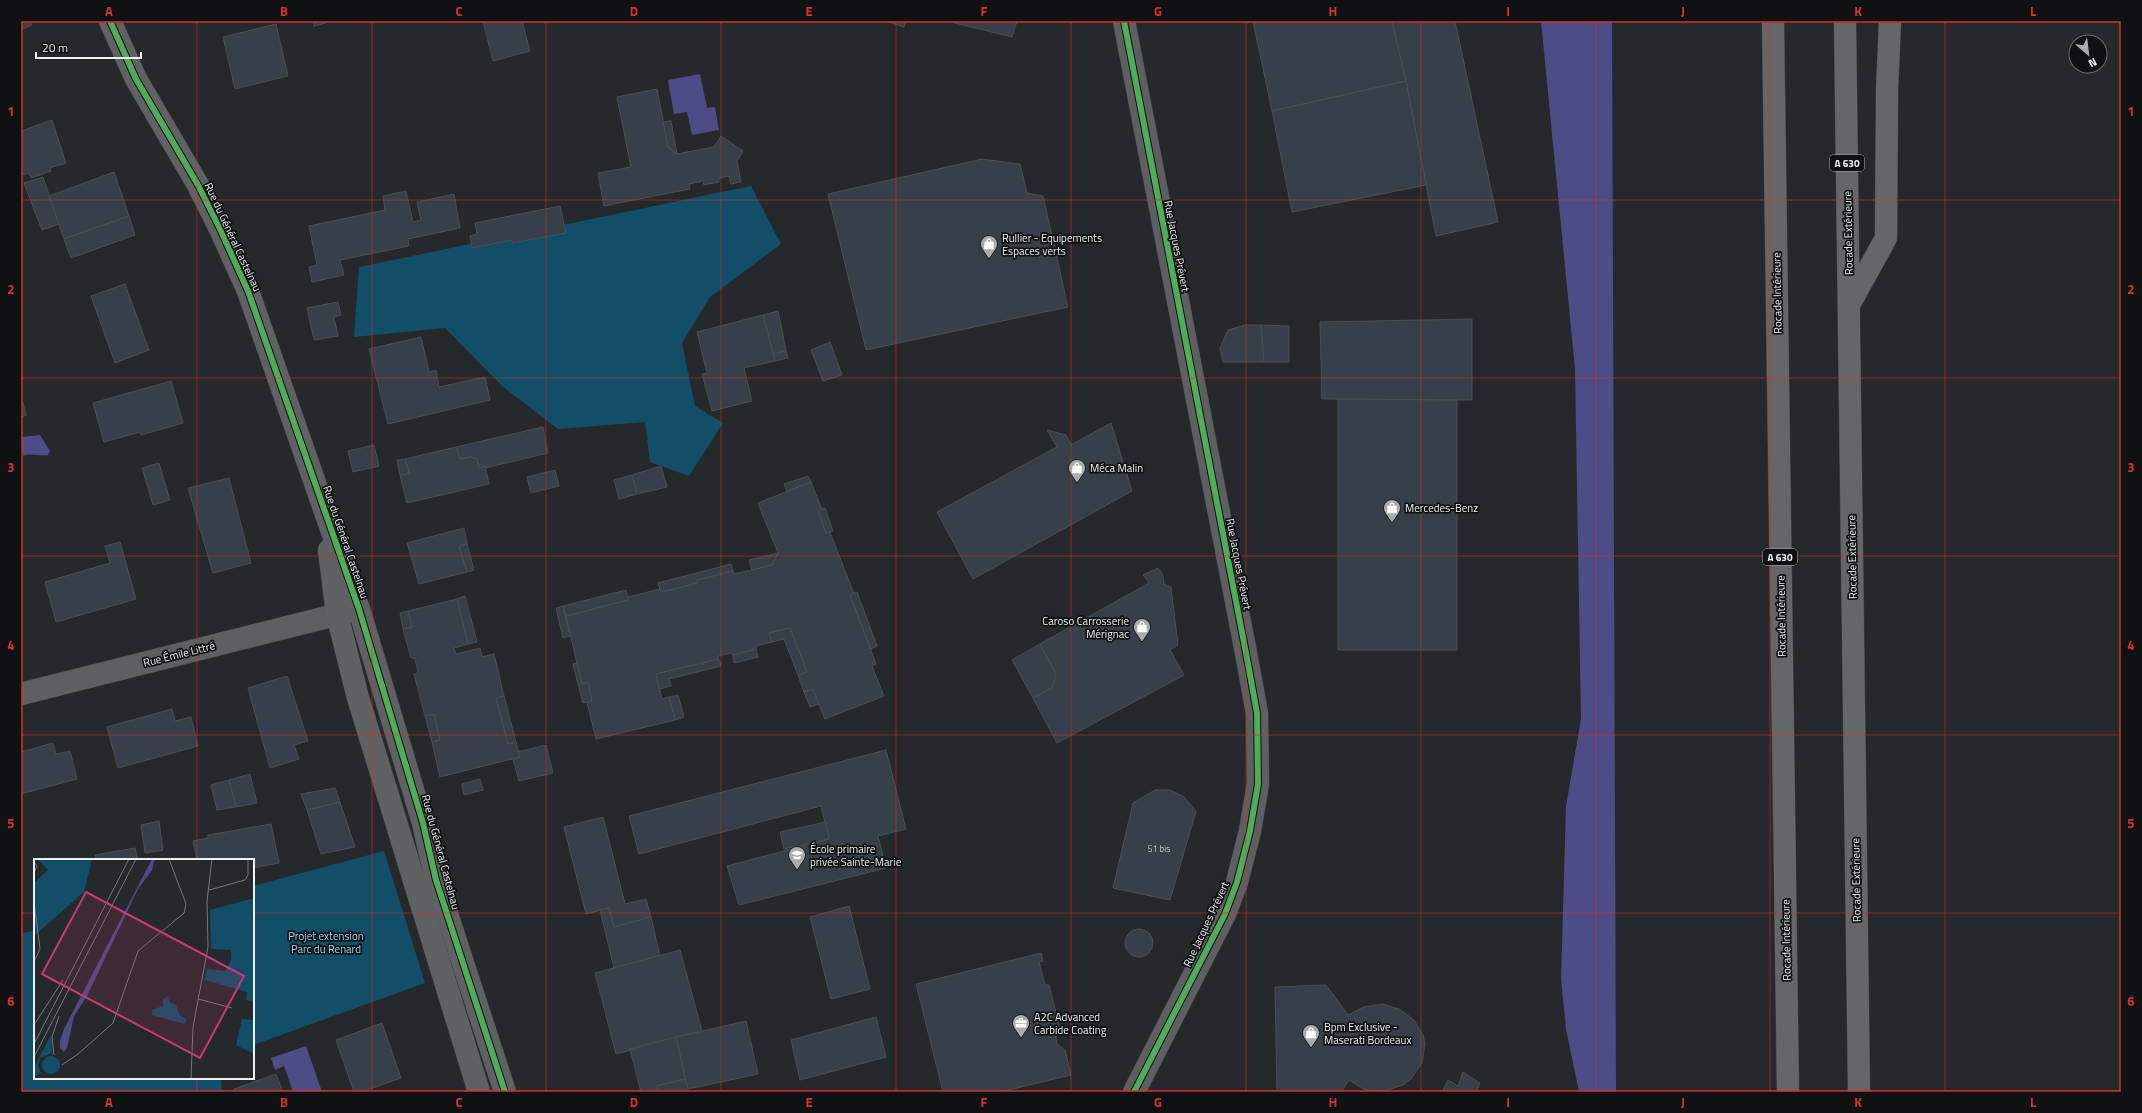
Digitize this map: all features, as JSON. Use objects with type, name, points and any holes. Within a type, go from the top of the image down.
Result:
[{"type":"highway","name":"Rocade Intérieure","points":[[1773,21],[1788,1092]]},
{"type":"highway","name":"Rocade Extérieure","points":[[1845,21],[1859,1092]]},
{"type":"highway","points":[[1848,306],[1886,238],[1887,90],[1890,21]]},
{"type":"street","name":"Rue du Général Castelnau","points":[[110,21],[136,79],[198,185],[248,291],[292,413],[324,511],[359,609],[423,823],[436,880],[505,1092]]},
{"type":"street","name":"Rue Jacques Prévert","points":[[1124,21],[1246,652],[1257,714],[1259,748],[1258,784],[1250,831],[1237,882],[1225,914],[1134,1092]]},
{"type":"street","name":"Rue du Général Castelnau","points":[[324,511],[336,614],[358,698],[479,1092]]},
{"type":"street","name":"Rue Émile Littré","points":[[21,694],[359,609]]},
{"type":"green space","points":[[751,186],[781,244],[710,297],[682,343],[695,406],[723,423],[689,476],[650,462],[645,422],[558,429],[503,387],[445,328],[354,337],[359,267]]},
{"type":"green space","name":"Projet extension Parc du Renard","points":[[384,851],[425,983],[254,1045],[254,886]]},
{"type":"green space","points":[[34,931],[34,1079],[221,1079],[222,1092],[21,1092],[21,933]]},
{"type":"shaded area","points":[[1541,21],[1612,21],[1616,1092],[1579,1092],[1566,1029],[1561,979],[1566,806],[1581,719],[1575,369]]},
{"type":"shaded area","points":[[700,74],[707,108],[715,107],[719,130],[692,135],[687,112],[674,114],[668,80]]},
{"type":"shaded area","points":[[40,435],[50,451],[48,455],[21,456],[21,437]]},
{"type":"shaded area","points":[[306,1046],[322,1092],[293,1092],[284,1066],[275,1070],[271,1058]]},
{"type":"building","points":[[21,21],[30,21],[32,25],[21,30]]},
{"type":"building","points":[[313,21],[333,21],[314,26]]},
{"type":"building","points":[[483,21],[522,21],[530,51],[493,61]]},
{"type":"building","points":[[886,21],[906,21],[904,27]]},
{"type":"building","points":[[947,21],[1017,21],[1012,37]]},
{"type":"building","points":[[1253,21],[1392,21],[1406,81],[1272,111]]},
{"type":"building","points":[[1392,21],[1455,21],[1498,222],[1436,236],[1406,81]]},
{"type":"building","points":[[276,24],[288,76],[235,89],[223,37]]},
{"type":"building","points":[[1406,81],[1426,185],[1292,212],[1272,111]]},
{"type":"building","points":[[657,89],[668,147],[677,154],[714,147],[721,136],[743,151],[737,161],[741,182],[731,184],[729,176],[719,178],[719,182],[704,185],[703,181],[689,184],[690,189],[604,206],[598,173],[631,167],[617,97]]},
{"type":"building","points":[[52,120],[66,163],[50,168],[51,171],[31,178],[29,173],[21,175],[21,131]]},
{"type":"building","points":[[671,121],[677,154],[668,147],[663,122]]},
{"type":"building","points":[[982,159],[1020,164],[1027,193],[1043,196],[1068,307],[866,350],[828,194]]},
{"type":"building","points":[[114,172],[129,216],[64,239],[49,196]]},
{"type":"building","points":[[43,177],[59,224],[42,230],[24,183]]},
{"type":"building","points":[[406,191],[413,222],[421,220],[417,202],[454,194],[460,228],[408,239],[409,246],[340,260],[344,275],[312,282],[309,267],[317,265],[309,226],[385,210],[383,196]]},
{"type":"building","points":[[560,206],[566,233],[512,243],[512,240],[472,248],[470,236],[477,234],[475,223]]},
{"type":"building","points":[[129,216],[135,235],[71,258],[64,239]]},
{"type":"building","points":[[125,284],[149,350],[115,363],[91,296]]},
{"type":"building","points":[[338,302],[341,315],[334,317],[338,336],[314,340],[307,308]]},
{"type":"building","points":[[778,311],[786,351],[773,354],[763,315]]},
{"type":"building","points":[[763,315],[775,361],[744,368],[752,401],[712,411],[702,374],[707,373],[697,332]]},
{"type":"building","points":[[1472,319],[1472,400],[1322,399],[1320,322]]},
{"type":"building","points":[[1245,325],[1261,325],[1264,362],[1223,362],[1220,348],[1228,330]]},
{"type":"building","points":[[1261,325],[1289,326],[1289,362],[1264,362]]},
{"type":"building","points":[[421,337],[429,372],[436,370],[439,387],[485,377],[490,400],[388,424],[369,349]]},
{"type":"building","points":[[830,342],[842,375],[823,381],[811,350]]},
{"type":"building","points":[[786,351],[788,358],[775,361],[773,354]]},
{"type":"building","points":[[171,381],[183,423],[141,435],[140,432],[104,442],[93,403]]},
{"type":"building","points":[[21,395],[26,415],[21,417]]},
{"type":"building","points":[[1338,399],[1457,400],[1457,650],[1338,650]]},
{"type":"building","points":[[1111,423],[1132,491],[973,579],[937,512],[1057,447],[1047,430],[1066,435],[1071,445]]},
{"type":"building","points":[[543,427],[548,453],[485,468],[485,466],[479,468],[477,459],[471,457],[460,459],[456,447]]},
{"type":"building","points":[[374,445],[379,466],[353,472],[348,451]]},
{"type":"building","points":[[456,447],[460,459],[471,457],[477,459],[479,468],[485,466],[489,484],[407,503],[400,475],[409,473],[405,459]]},
{"type":"building","points":[[405,459],[409,473],[400,475],[397,460]]},
{"type":"building","points":[[159,463],[170,500],[153,505],[142,468]]},
{"type":"building","points":[[661,466],[667,487],[637,494],[632,475]]},
{"type":"building","points":[[555,470],[559,486],[531,493],[527,477]]},
{"type":"building","points":[[632,475],[637,494],[619,499],[614,480]]},
{"type":"building","points":[[808,476],[811,482],[787,492],[784,484]]},
{"type":"building","points":[[229,478],[251,563],[213,573],[188,488]]},
{"type":"building","points":[[811,482],[822,510],[818,511],[826,533],[830,532],[854,594],[850,595],[876,664],[872,666],[884,696],[825,719],[813,689],[804,692],[798,675],[807,672],[790,628],[769,633],[772,642],[756,646],[756,649],[733,655],[732,653],[718,656],[719,659],[656,674],[662,699],[669,697],[675,720],[596,739],[587,702],[592,701],[588,682],[582,684],[566,616],[628,600],[628,597],[660,589],[661,592],[698,583],[697,580],[733,571],[734,574],[772,565],[778,553],[758,503]]},
{"type":"building","points":[[825,508],[833,531],[826,533],[818,511]]},
{"type":"building","points":[[464,528],[467,544],[459,546],[467,572],[419,584],[407,543]]},
{"type":"building","points":[[120,542],[136,599],[56,622],[45,582],[110,563],[105,546]]},
{"type":"building","points":[[467,544],[474,570],[467,572],[459,546]]},
{"type":"building","points":[[778,553],[772,565],[752,570],[749,560]]},
{"type":"building","points":[[731,564],[733,571],[697,580],[698,583],[661,592],[658,583]]},
{"type":"building","points":[[1158,568],[1163,575],[1164,584],[1171,587],[1178,645],[1170,650],[1184,675],[1057,743],[1033,698],[1052,688],[1056,674],[1040,644],[1149,583],[1143,575]]},
{"type":"building","points":[[626,590],[628,600],[566,616],[563,606]]},
{"type":"building","points":[[857,592],[877,646],[871,649],[850,595]]},
{"type":"building","points":[[465,596],[477,642],[468,644],[457,599]]},
{"type":"building","points":[[457,599],[468,644],[454,648],[456,654],[480,648],[482,657],[494,654],[504,696],[496,698],[508,744],[516,742],[520,757],[440,777],[432,742],[440,740],[434,714],[425,716],[414,674],[418,673],[415,658],[411,658],[403,629],[412,627],[408,611]]},
{"type":"building","points":[[563,606],[570,636],[563,638],[556,608]]},
{"type":"building","points":[[408,611],[412,627],[403,629],[400,613]]},
{"type":"building","points":[[790,628],[807,672],[798,675],[784,639],[772,642],[769,633]]},
{"type":"building","points":[[1040,644],[1056,674],[1052,688],[1033,698],[1012,660]]},
{"type":"building","points":[[756,649],[758,657],[734,663],[733,655]]},
{"type":"building","points":[[719,659],[721,666],[669,679],[671,686],[659,689],[656,674]]},
{"type":"building","points":[[577,663],[582,684],[588,682],[592,701],[583,703],[573,664]]},
{"type":"building","points":[[287,676],[308,741],[294,745],[299,759],[270,768],[248,688]]},
{"type":"building","points":[[813,689],[819,704],[810,707],[804,692]]},
{"type":"building","points":[[678,695],[684,717],[675,720],[669,697]]},
{"type":"building","points":[[504,696],[516,742],[508,744],[496,698]]},
{"type":"building","points":[[172,709],[175,721],[191,717],[198,746],[118,768],[107,727]]},
{"type":"building","points":[[434,714],[440,740],[432,742],[425,716]]},
{"type":"building","points":[[53,743],[56,754],[70,751],[77,779],[21,794],[21,752]]},
{"type":"building","points":[[546,745],[553,773],[519,781],[513,759],[520,757],[518,752]]},
{"type":"building","points":[[886,750],[906,829],[878,836],[886,868],[739,905],[727,866],[829,839],[821,806],[639,854],[629,816]]},
{"type":"building","points":[[250,774],[257,803],[236,807],[229,780]]},
{"type":"building","points":[[480,779],[483,790],[464,795],[462,784]]},
{"type":"building","points":[[229,780],[236,807],[217,810],[211,785]]},
{"type":"building","points":[[335,788],[340,802],[307,810],[301,794]]},
{"type":"building","points":[[1155,790],[1170,790],[1184,797],[1196,811],[1170,900],[1113,888],[1133,803]]},
{"type":"building","points":[[340,802],[355,847],[321,854],[307,810]]},
{"type":"building","points":[[603,817],[625,904],[646,899],[651,917],[614,927],[609,908],[586,914],[564,827]]},
{"type":"building","points":[[159,821],[163,850],[145,853],[141,825]]},
{"type":"building","points":[[826,822],[829,839],[784,849],[780,832]]},
{"type":"building","points":[[271,824],[279,863],[254,868],[254,859],[197,859],[193,841],[208,838],[208,835]]},
{"type":"building","points":[[135,848],[138,859],[96,859],[95,855]]},
{"type":"building","points":[[849,906],[870,989],[831,999],[810,917]]},
{"type":"building","points":[[609,908],[614,927],[651,917],[660,956],[614,968],[600,910]]},
{"type":"building","points":[[1139,929],[1149,933],[1153,943],[1149,953],[1139,957],[1129,953],[1125,943],[1129,933]]},
{"type":"building","points":[[680,950],[702,1031],[616,1054],[595,973]]},
{"type":"building","points":[[1041,953],[1043,961],[1039,962],[1045,985],[1049,985],[1060,1028],[1056,1037],[1057,1044],[1065,1050],[1071,1075],[1000,1092],[943,1092],[916,984]]},
{"type":"building","points":[[1326,985],[1348,1015],[1364,1007],[1382,1004],[1399,1009],[1414,1020],[1423,1035],[1425,1044],[1422,1063],[1411,1079],[1403,1085],[1385,1091],[1365,1090],[1349,1080],[1341,1092],[1277,1092],[1275,987]]},
{"type":"building","points":[[876,1017],[886,1057],[800,1080],[791,1040]]},
{"type":"building","points":[[746,1021],[758,1074],[688,1089],[676,1037]]},
{"type":"building","points":[[382,1023],[401,1078],[361,1092],[354,1092],[336,1040]]},
{"type":"building","points":[[676,1037],[685,1079],[657,1086],[658,1092],[641,1092],[630,1049]]},
{"type":"building","points":[[1463,1072],[1480,1083],[1476,1092],[1442,1092],[1448,1080],[1458,1086]]},
{"type":"building","points":[[276,1074],[283,1092],[235,1092],[234,1089]]},
{"type":"building","points":[[685,1079],[689,1092],[658,1092],[657,1086]]},
{"type":"cycle path","points":[[110,21],[136,79],[198,185],[248,291],[359,609],[423,823],[436,880],[505,1092]]},
{"type":"cycle path","points":[[1124,21],[1257,713],[1258,784],[1250,831],[1237,882],[1225,914],[1134,1092]]},
{"type":"place","name":"Rullier - Equipements Espaces verts","points":[[989,259]]},
{"type":"place","name":"Méca Malin","points":[[1077,483]]},
{"type":"place","name":"Mercedes-Benz","points":[[1392,523]]},
{"type":"place","name":"Caroso Carrosserie Mérignac","points":[[1142,642]]},
{"type":"place","name":"École primaire privée Sainte-Marie","points":[[797,870]]},
{"type":"place","name":"A2C Advanced Carbide Coating","points":[[1021,1038]]},
{"type":"place","name":"Bpm Exclusive - Maserati Bordeaux","points":[[1311,1048]]}]
